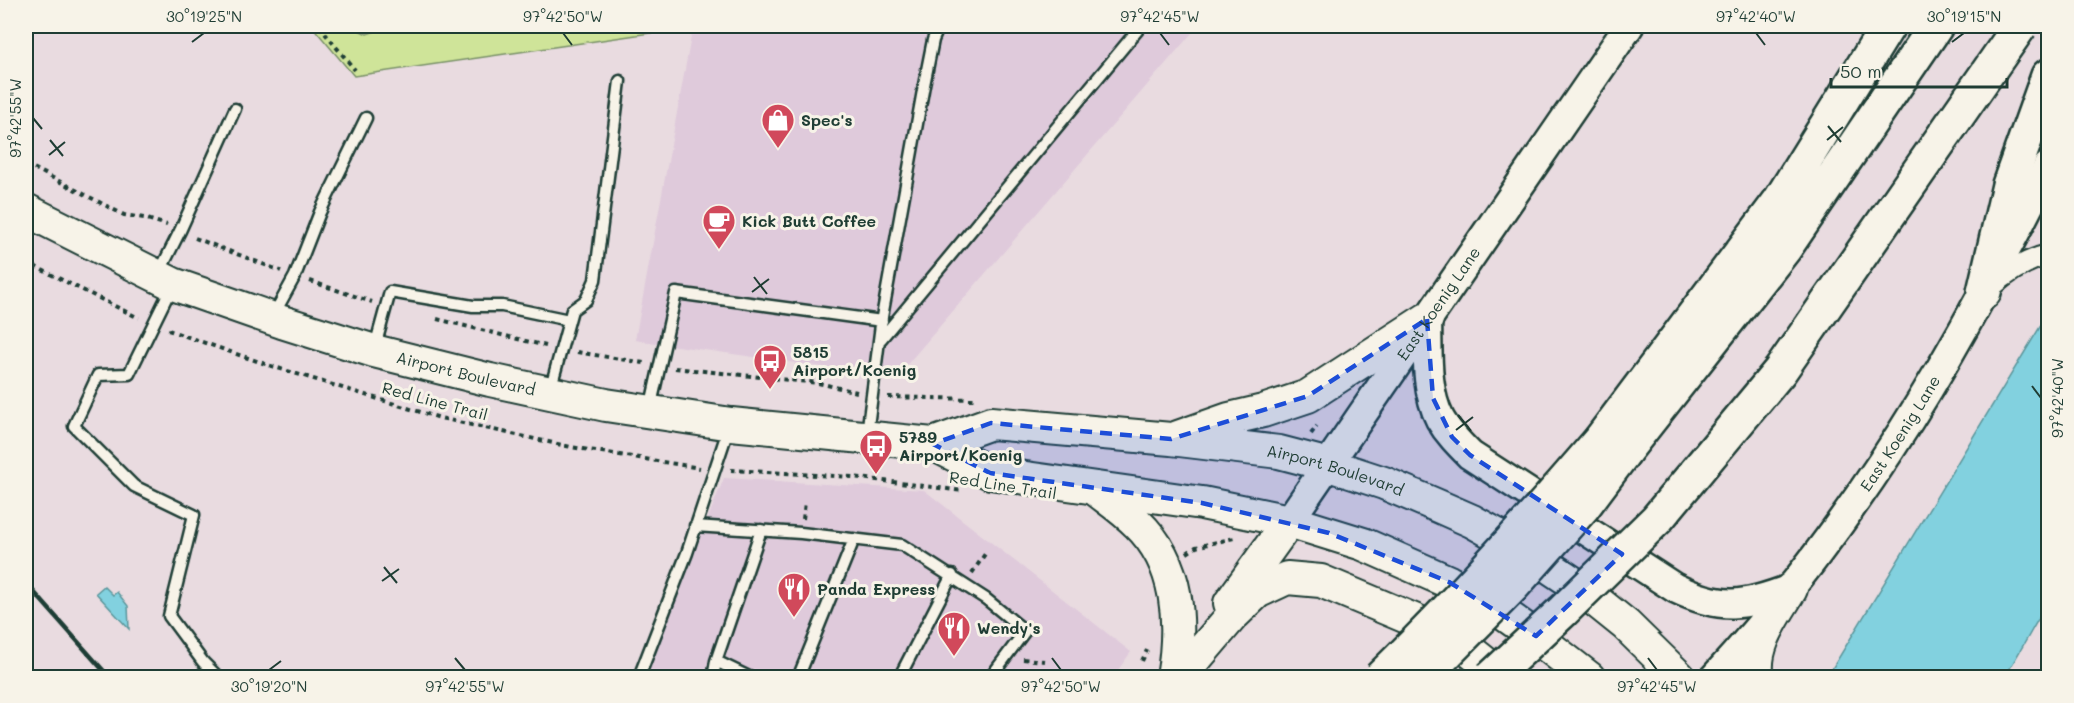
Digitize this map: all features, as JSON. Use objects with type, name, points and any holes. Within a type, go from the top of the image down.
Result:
[{"type":"highway","points":[[1422,678],[1512,587],[1583,507],[1613,445],[1779,202],[1888,26]]},
{"type":"highway","points":[[1380,678],[1531,521],[1613,445],[1785,249],[1936,26]]},
{"type":"highway","points":[[1491,678],[1657,519],[1780,371],[2020,26]]},
{"type":"highway","points":[[1984,292],[2009,185],[2049,76]]},
{"type":"main road","name":"East Koenig Lane","points":[[1289,521],[1629,26]]},
{"type":"main road","name":"East Koenig Lane","points":[[1714,678],[1791,589],[1877,470],[1937,377],[2049,166]]},
{"type":"main road","name":"Airport Boulevard","points":[[26,210],[165,280],[272,319],[374,351],[606,405],[730,424],[933,444],[990,473],[1202,503],[1289,521],[1363,544],[1449,582],[1490,604],[1588,678]]},
{"type":"main road","points":[[1171,439],[1229,418],[1263,411],[1308,396],[1427,319]]},
{"type":"main road","points":[[1427,319],[1429,375],[1433,398],[1440,419],[1452,437],[1470,455],[1675,588],[1698,599],[1743,604],[1762,600],[1791,589]]},
{"type":"main road","name":"Airport Boulevard","points":[[933,444],[991,423],[1171,439],[1279,452],[1329,465],[1384,483],[1438,506],[1472,521],[1524,550],[1575,584],[1626,625],[1680,678]]},
{"type":"main road","points":[[1094,487],[1137,524],[1153,542],[1167,565],[1174,587],[1178,616],[1173,678]]},
{"type":"main road","points":[[1178,678],[1289,521]]},
{"type":"main road","points":[[1178,678],[1231,617],[1257,592],[1287,578],[1321,581],[1433,628],[1470,651],[1504,678]]},
{"type":"main road","points":[[1758,678],[1756,666],[1761,642],[1791,589]]},
{"type":"street","points":[[1984,292],[2008,272],[2027,262],[2049,255]]},
{"type":"lane","points":[[867,437],[882,321],[924,85],[933,40],[939,26]]},
{"type":"lane","points":[[879,341],[1141,26]]},
{"type":"lane","points":[[550,393],[572,310],[586,300],[595,280],[620,81]]},
{"type":"lane","points":[[219,678],[203,662],[169,616],[194,514],[134,486],[74,426],[98,375],[129,374],[165,280],[180,231],[235,109]]},
{"type":"lane","points":[[272,319],[295,276],[320,212],[366,118]]},
{"type":"lane","points":[[374,351],[390,292],[473,306],[502,306],[569,320]]},
{"type":"lane","points":[[649,412],[676,293],[882,321]]},
{"type":"lane","points":[[639,678],[687,553],[730,424]]},
{"type":"lane","points":[[695,526],[761,530],[902,545],[952,575],[1025,631],[990,678]]},
{"type":"lane","points":[[713,678],[716,661],[761,530]]},
{"type":"lane","points":[[798,678],[854,539]]},
{"type":"lane","points":[[899,678],[952,575]]},
{"type":"lane","points":[[716,661],[751,678]]},
{"type":"path","points":[[319,26],[355,70]]},
{"type":"path","points":[[26,164],[124,215],[167,225]]},
{"type":"path","points":[[200,240],[280,271]]},
{"type":"path","points":[[26,262],[139,318]]},
{"type":"path","points":[[314,283],[369,301]]},
{"type":"path","name":"Red Line Trail","points":[[171,331],[268,365],[440,418],[572,447],[699,468]]},
{"type":"path","points":[[498,335],[549,346]]},
{"type":"path","points":[[582,353],[650,364]]},
{"type":"path","points":[[682,370],[818,383]]},
{"type":"path","name":"Red Line Trail","points":[[745,471],[853,477],[965,491]]},
{"type":"path","points":[[802,524],[805,502]]},
{"type":"path","points":[[1178,558],[1196,547],[1240,537]]},
{"type":"path","points":[[972,572],[985,554]]},
{"type":"path","points":[[1020,658],[1045,661]]},
{"type":"highlighted area","points":[[1427,319],[1433,398],[1452,437],[1470,455],[1622,554],[1536,636],[1449,582],[1329,533],[1202,503],[990,473],[933,444],[991,423],[1171,439],[1308,396]]},
{"type":"shaded area","points":[[693,26],[1198,26],[904,368],[858,372],[635,340]]},
{"type":"shaded area","points":[[724,478],[924,490],[1131,652],[1113,677],[644,678]]},
{"type":"green space","points":[[312,26],[350,26],[367,34],[391,26],[698,26],[354,76]]},
{"type":"water","points":[[2048,321],[2048,602],[2005,677],[1827,677],[2043,322]]},
{"type":"water","points":[[104,586],[113,595],[117,592],[128,606],[129,629],[96,593]]},
{"type":"railway","points":[[26,583],[110,678]]},
{"type":"place","name":"Spec's","points":[[778,149]]},
{"type":"place","name":"Kick Butt Coffee","points":[[719,250]]},
{"type":"place","name":"5815 Airport/Koenig","points":[[770,390]]},
{"type":"place","name":"5789 Airport/Koenig","points":[[876,475]]},
{"type":"place","name":"Panda Express","points":[[794,618]]},
{"type":"place","name":"Wendy's","points":[[954,657]]}]
